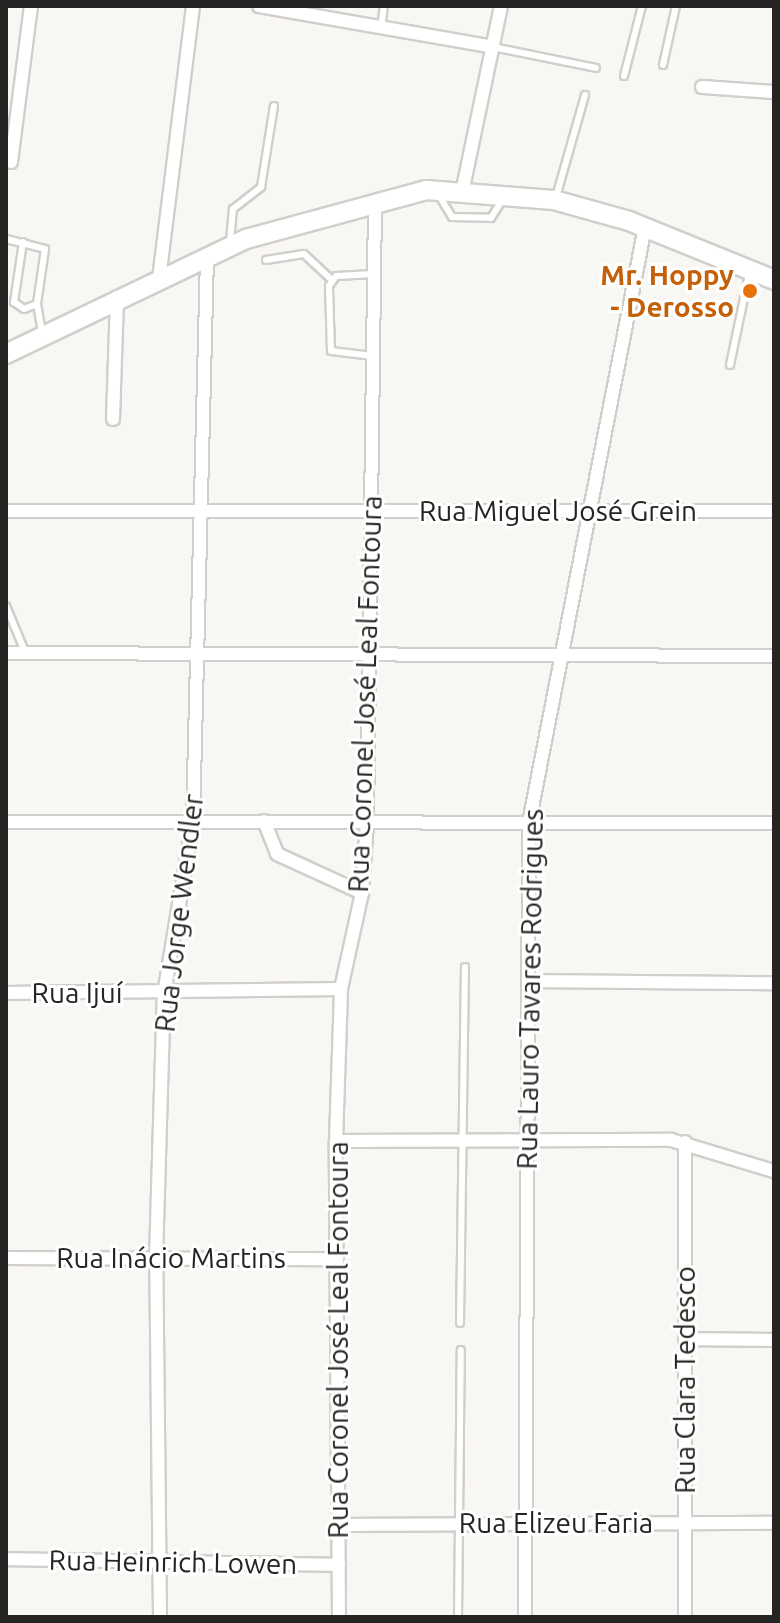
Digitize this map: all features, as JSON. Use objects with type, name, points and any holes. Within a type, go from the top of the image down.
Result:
[{"type":"main road","points":[[6,354],[42,333],[230,246],[375,201],[436,189],[463,188],[554,200],[645,227],[774,280]]},
{"type":"street","points":[[11,162],[31,6]]},
{"type":"street","points":[[159,279],[193,6]]},
{"type":"street","points":[[259,6],[493,47]]},
{"type":"street","points":[[463,188],[501,6]]},
{"type":"street","points":[[702,87],[774,92]]},
{"type":"street","name":"Rua Coronel José Leal Fontoura","points":[[339,1617],[336,1141],[341,989],[362,893],[367,822],[375,201]]},
{"type":"street","name":"Rua Lauro Tavares Rodrigues","points":[[525,1617],[529,823],[645,227]]},
{"type":"street","name":"Rua Jorge Wendler","points":[[160,1617],[156,1258],[164,994],[193,821],[207,257]]},
{"type":"street","points":[[113,419],[117,297]]},
{"type":"street","name":"Rua Miguel José Grein","points":[[6,511],[774,511]]},
{"type":"street","points":[[6,653],[371,657],[774,656]]},
{"type":"street","points":[[264,821],[277,854],[362,893]]},
{"type":"street","points":[[6,822],[774,823]]},
{"type":"street","points":[[528,981],[774,983]]},
{"type":"street","name":"Rua Ijuí","points":[[6,993],[164,994],[341,989]]},
{"type":"street","points":[[336,1141],[527,1138],[685,1142],[774,1171]]},
{"type":"street","name":"Rua Clara Tedesco","points":[[685,1142],[685,1617]]},
{"type":"street","name":"Rua Inácio Martins","points":[[6,1258],[337,1259]]},
{"type":"street","points":[[685,1339],[774,1340]]},
{"type":"street","name":"Rua Elizeu Faria","points":[[339,1525],[774,1523]]},
{"type":"street","name":"Rua Heinrich Lowen","points":[[6,1559],[339,1565]]},
{"type":"lane","points":[[381,27],[384,6]]},
{"type":"lane","points":[[624,76],[642,6]]},
{"type":"lane","points":[[663,65],[676,6]]},
{"type":"lane","points":[[493,47],[596,68]]},
{"type":"lane","points":[[554,200],[585,95]]},
{"type":"lane","points":[[230,246],[233,209],[261,187],[274,106]]},
{"type":"lane","points":[[436,189],[452,217],[491,218],[504,193]]},
{"type":"lane","points":[[6,239],[45,249],[37,304],[42,333]]},
{"type":"lane","points":[[23,242],[14,302],[24,309],[37,304]]},
{"type":"lane","points":[[266,260],[304,254],[331,279],[331,351],[373,356]]},
{"type":"lane","points":[[730,365],[750,270]]},
{"type":"lane","points":[[331,279],[374,274]]},
{"type":"lane","points":[[6,606],[26,654]]},
{"type":"lane","points":[[460,1323],[460,1139],[465,967]]},
{"type":"lane","points":[[458,1617],[461,1350]]},
{"type":"place","name":"Mr. Hoppy - Derosso","points":[[750,291]]}]
